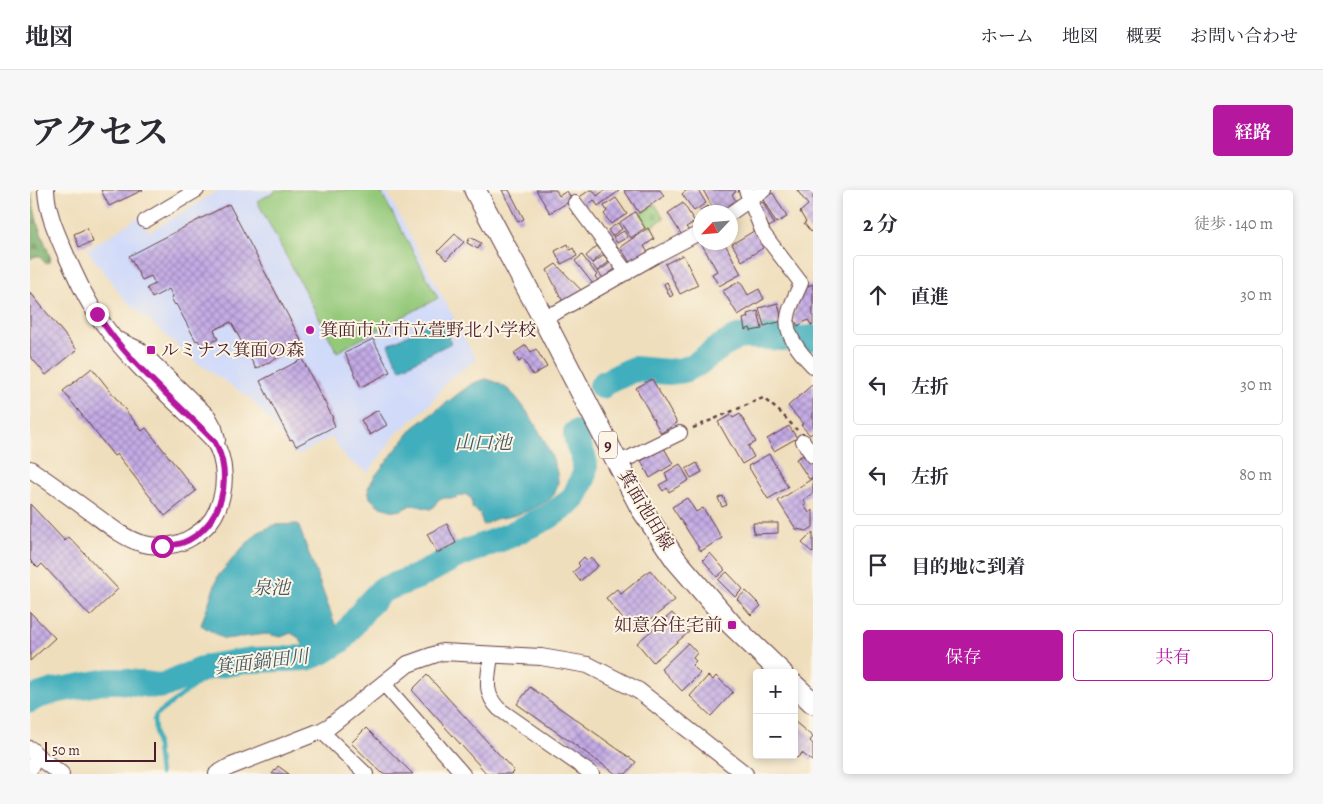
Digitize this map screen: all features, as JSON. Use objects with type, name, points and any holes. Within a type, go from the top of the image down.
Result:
[{"type":"main road","name":"箕面池田線","points":[[475,190],[641,508],[676,560],[732,625],[778,669]]},
{"type":"main road","points":[[798,689],[813,703]]},
{"type":"street","points":[[30,468],[121,533],[141,543],[157,546],[183,542],[198,534],[215,515],[221,501],[224,482],[218,448],[207,434],[123,350],[97,314],[77,278],[52,220],[47,205],[46,190]]},
{"type":"street","points":[[145,221],[197,190]]},
{"type":"street","points":[[738,205],[748,195],[764,190]]},
{"type":"street","points":[[748,195],[763,233],[801,283],[788,317],[788,327],[802,355],[813,366]]},
{"type":"street","points":[[576,203],[627,273]]},
{"type":"street","points":[[542,316],[556,312],[693,236]]},
{"type":"street","points":[[617,462],[680,433]]},
{"type":"street","points":[[803,441],[813,456]]},
{"type":"street","points":[[228,772],[330,726],[408,664],[442,652],[541,657],[588,665],[639,691],[745,774]]},
{"type":"street","points":[[491,655],[488,687],[493,703],[592,774]]},
{"type":"street","points":[[383,683],[463,774]]},
{"type":"street","points":[[321,731],[366,774]]},
{"type":"street","points":[[32,758],[61,774]]},
{"type":"path","points":[[680,433],[763,398],[786,417],[803,441]]},
{"type":"shaded area","name":"箕面市立市立萱野北小学校","points":[[219,190],[386,190],[476,360],[448,380],[430,404],[396,434],[368,473],[347,459],[331,437],[297,456],[251,399],[196,362],[125,300],[87,250],[139,217],[149,232]]},
{"type":"green space","points":[[30,190],[38,225],[51,259],[50,262],[46,263],[40,256],[30,259]]},
{"type":"green space","points":[[275,190],[380,190],[438,298],[337,352],[257,201],[275,192]]},
{"type":"green space","points":[[655,204],[664,218],[650,228],[640,214]]},
{"type":"water","points":[[439,318],[451,343],[400,369],[388,345]]},
{"type":"water","name":"山口池","points":[[486,379],[499,383],[517,398],[540,433],[557,472],[558,485],[552,497],[527,511],[495,519],[483,525],[480,513],[472,508],[472,499],[465,494],[456,498],[441,498],[430,509],[411,505],[395,511],[380,507],[370,498],[368,488],[375,476],[413,428],[470,385]]},
{"type":"water","name":"泉池","points":[[298,524],[336,627],[320,642],[305,648],[299,638],[291,633],[281,637],[267,634],[224,639],[201,625],[218,576],[242,548],[257,533],[274,525]]},
{"type":"building","points":[[101,190],[143,190],[109,206]]},
{"type":"building","points":[[502,190],[509,190],[524,219],[518,222]]},
{"type":"building","points":[[536,190],[556,190],[559,196],[567,191],[572,200],[550,213]]},
{"type":"building","points":[[593,190],[597,196],[605,190],[619,191],[598,206],[594,200],[585,207],[578,198]]},
{"type":"building","points":[[624,190],[660,190],[664,196],[639,213]]},
{"type":"building","points":[[687,190],[698,190],[706,203],[703,205],[693,205],[693,210],[682,194]]},
{"type":"building","points":[[703,190],[735,190],[736,192],[732,194],[737,203],[733,205],[711,205]]},
{"type":"building","points":[[797,190],[813,190],[813,230],[811,232],[804,223],[806,222],[800,212],[808,205]]},
{"type":"building","points":[[773,193],[787,217],[776,223],[762,198]]},
{"type":"building","points":[[616,198],[627,214],[611,224],[604,214],[607,211],[604,206]]},
{"type":"building","points":[[763,202],[774,224],[769,227],[757,205]]},
{"type":"building","points":[[683,203],[693,219],[693,223],[686,227],[690,232],[683,237],[668,213]]},
{"type":"building","points":[[229,204],[303,344],[256,369],[231,322],[214,330],[218,339],[202,347],[198,340],[196,341],[171,298],[173,297],[169,289],[152,298],[147,288],[155,284],[151,276],[142,280],[129,256]]},
{"type":"building","points":[[635,212],[645,228],[631,238],[620,222]]},
{"type":"building","points":[[618,223],[622,229],[612,236],[608,230]]},
{"type":"building","points":[[87,228],[93,242],[79,247],[74,234]]},
{"type":"building","points":[[648,228],[654,239],[644,246],[648,253],[631,264],[620,247]]},
{"type":"building","points":[[624,231],[628,237],[617,243],[613,237]]},
{"type":"building","points":[[754,231],[763,248],[742,261],[736,250],[738,250],[738,240]]},
{"type":"building","points":[[455,234],[464,242],[446,260],[438,251]]},
{"type":"building","points":[[470,237],[481,243],[478,249],[467,243]]},
{"type":"building","points":[[568,244],[570,250],[573,248],[577,256],[561,264],[555,251]]},
{"type":"building","points":[[597,246],[603,253],[592,263],[586,256]]},
{"type":"building","points":[[705,250],[728,250],[741,274],[719,286],[712,274],[717,271]]},
{"type":"building","points":[[582,255],[597,275],[595,277],[598,280],[593,284],[575,261]]},
{"type":"building","points":[[604,255],[609,262],[597,271],[592,264]]},
{"type":"building","points":[[683,255],[698,285],[680,294],[665,264]]},
{"type":"building","points":[[610,263],[615,269],[603,278],[598,272]]},
{"type":"building","points":[[556,264],[583,292],[564,304],[547,270]]},
{"type":"building","points":[[740,281],[748,295],[759,289],[764,299],[738,315],[723,291]]},
{"type":"building","points":[[667,282],[673,295],[670,297],[664,284]]},
{"type":"building","points":[[813,284],[813,325],[808,320],[798,326],[793,317],[803,288]]},
{"type":"building","points":[[30,292],[77,350],[46,375],[30,356]]},
{"type":"building","points":[[778,303],[782,321],[764,326],[759,308]]},
{"type":"building","points":[[758,311],[762,329],[751,331],[750,328],[745,330],[743,319],[748,317],[747,314]]},
{"type":"building","points":[[373,339],[390,372],[361,387],[345,353]]},
{"type":"building","points":[[526,345],[531,352],[536,349],[547,367],[533,375],[523,359],[519,362],[514,353]]},
{"type":"building","points":[[302,359],[333,418],[335,426],[296,446],[292,439],[290,440],[260,381]]},
{"type":"building","points":[[92,368],[142,431],[146,428],[196,491],[165,516],[117,454],[114,456],[63,391]]},
{"type":"building","points":[[652,379],[677,423],[661,433],[636,388]]},
{"type":"building","points":[[813,384],[813,432],[810,435],[788,406]]},
{"type":"building","points":[[378,410],[387,425],[370,435],[361,420]]},
{"type":"building","points":[[740,414],[756,442],[748,446],[754,457],[742,464],[718,422],[731,415],[733,418]]},
{"type":"building","points":[[789,426],[797,438],[774,451],[767,439]]},
{"type":"building","points":[[664,448],[673,464],[650,478],[641,461]]},
{"type":"building","points":[[769,454],[788,487],[768,499],[748,466]]},
{"type":"building","points":[[808,454],[813,462],[813,477],[809,479],[796,459]]},
{"type":"building","points":[[697,463],[702,472],[691,478],[686,469]]},
{"type":"building","points":[[680,464],[689,480],[669,492],[667,488],[663,491],[659,485],[668,480],[665,473]]},
{"type":"building","points":[[813,478],[813,493],[803,500],[809,513],[813,510],[813,527],[807,531],[796,529],[778,501]]},
{"type":"building","points":[[723,496],[727,505],[722,507],[718,498]]},
{"type":"building","points":[[687,498],[696,512],[703,508],[722,538],[701,551],[672,507]]},
{"type":"building","points":[[30,504],[65,541],[69,537],[118,589],[90,616],[42,564],[38,568],[30,560]]},
{"type":"building","points":[[753,523],[778,523],[778,533],[754,534]]},
{"type":"building","points":[[447,524],[456,543],[437,553],[427,534]]},
{"type":"building","points":[[813,532],[813,553],[802,543]]},
{"type":"building","points":[[710,553],[725,570],[717,577],[703,560]]},
{"type":"building","points":[[584,557],[587,561],[591,557],[598,566],[580,581],[573,572],[580,566],[578,563]]},
{"type":"building","points":[[650,570],[675,600],[634,633],[606,598],[617,589],[621,594]]},
{"type":"building","points":[[727,572],[743,589],[735,597],[718,580]]},
{"type":"building","points":[[746,591],[761,606],[751,615],[737,599]]},
{"type":"building","points":[[30,612],[55,638],[30,661]]},
{"type":"building","points":[[672,613],[689,632],[653,662],[637,643]]},
{"type":"building","points":[[688,643],[697,653],[693,658],[696,661],[692,665],[700,673],[682,691],[661,669]]},
{"type":"building","points":[[427,675],[514,771],[511,774],[487,774],[412,690]]},
{"type":"building","points":[[708,676],[713,680],[716,676],[733,692],[711,716],[690,696]]},
{"type":"building","points":[[530,687],[636,762],[626,774],[616,774],[517,704]]},
{"type":"building","points":[[798,724],[813,737],[810,741],[813,744],[813,760],[802,753],[798,757]]},
{"type":"building","points":[[366,728],[413,774],[383,774],[351,743]]},
{"type":"building","points":[[278,766],[289,774],[272,774]]},
{"type":"waterway","name":"箕面鍋田川","points":[[602,386],[634,369],[669,372],[684,370],[697,364],[720,347],[738,337],[813,338]]},
{"type":"waterway","name":"箕面鍋田川","points":[[576,433],[585,468]]},
{"type":"waterway","name":"箕面鍋田川","points":[[30,700],[54,691],[109,681],[158,686],[208,667],[251,660],[307,658],[322,652],[341,640],[366,607],[382,590],[419,576],[456,556],[508,536],[548,517],[574,498],[584,476]]},
{"type":"waterway","points":[[160,774],[154,720],[156,715],[219,665]]},
{"type":"place","name":"箕面市立市立萱野北小学校","points":[[310,330]]},
{"type":"place","name":"ルミナス箕面の森","points":[[151,350]]},
{"type":"place","name":"如意谷住宅前","points":[[732,625]]},
{"type":"route","points":[[97,314],[123,350],[214,441],[220,454],[224,487],[215,515],[198,534],[188,540],[162,546]]}]
